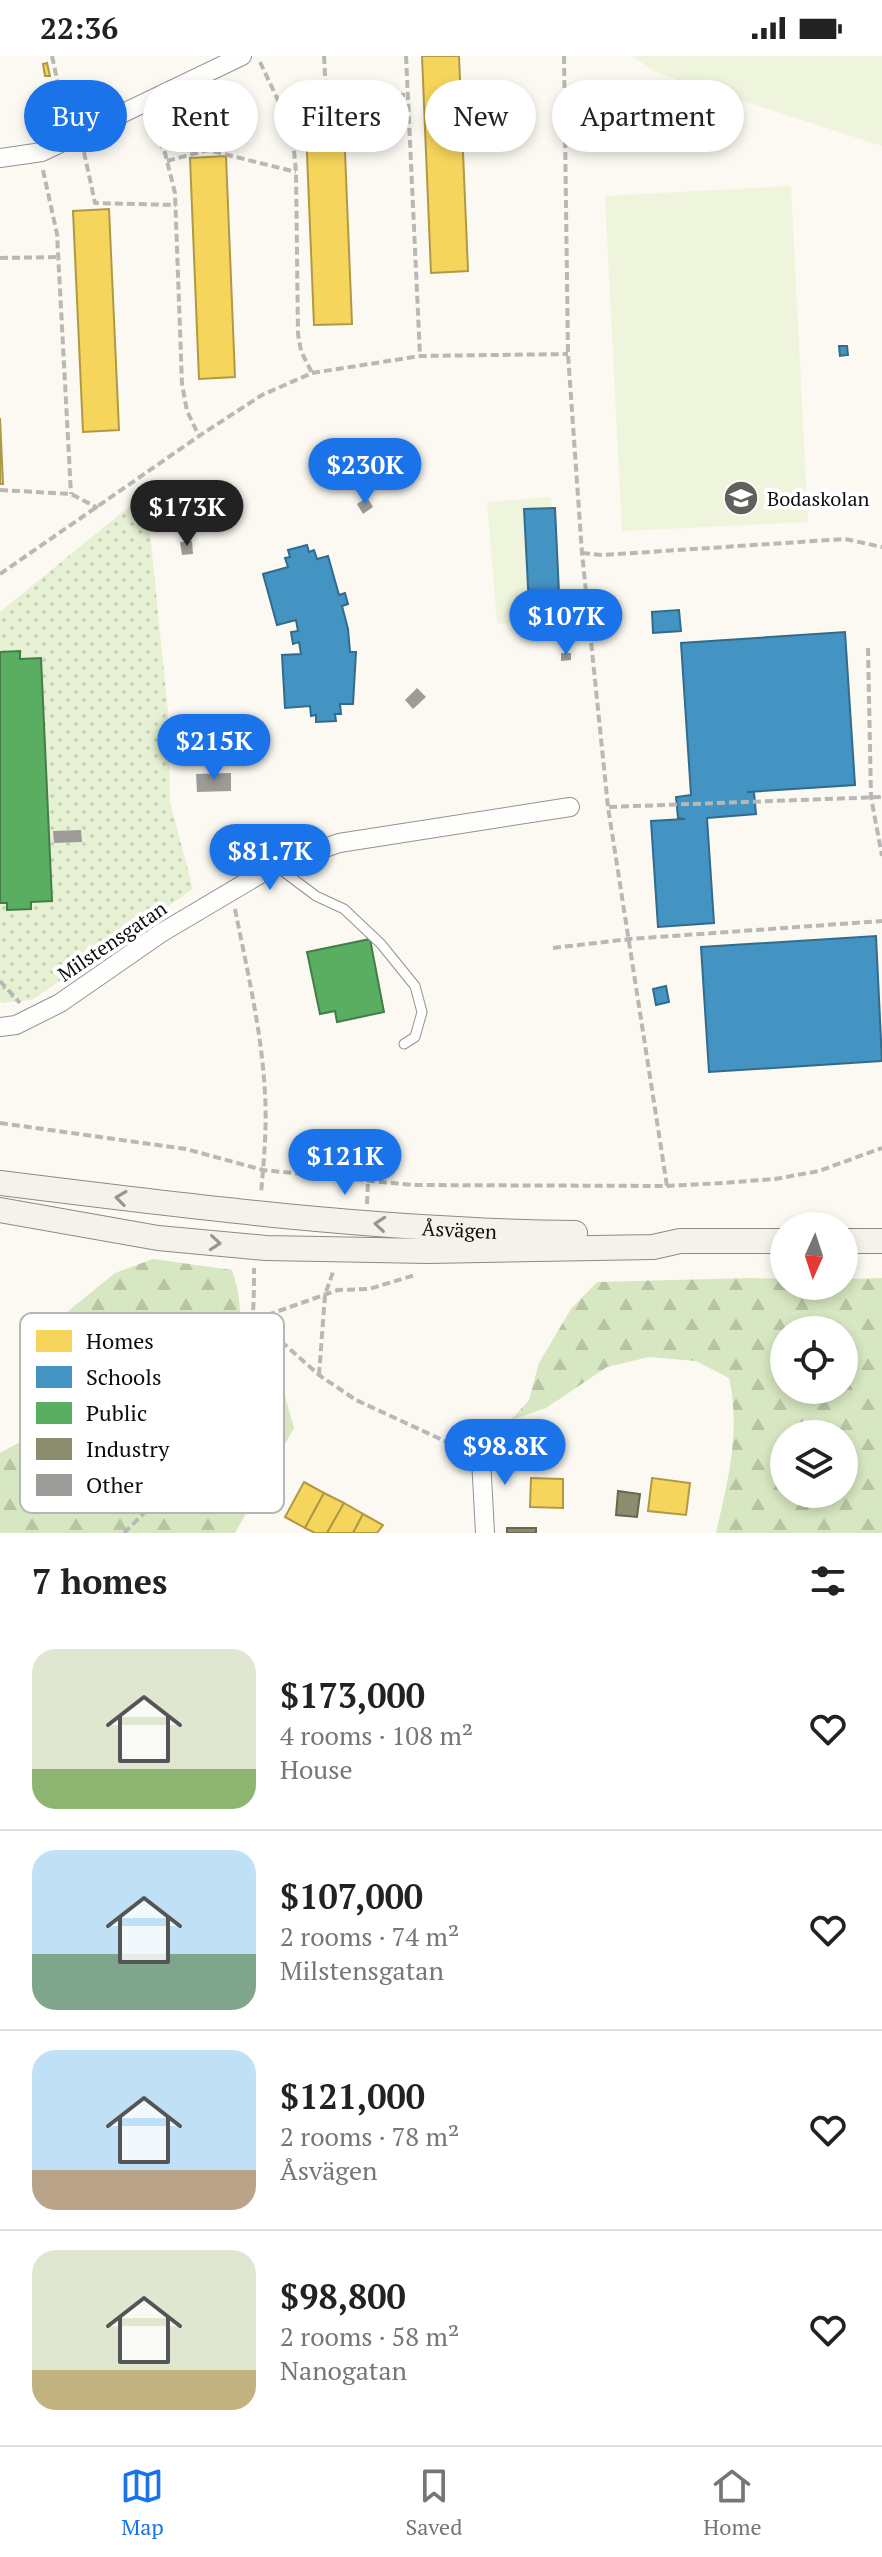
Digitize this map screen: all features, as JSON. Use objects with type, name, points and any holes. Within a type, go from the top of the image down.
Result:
[{"type":"street","points":[[127,113],[242,56]]},
{"type":"street","points":[[0,158],[40,152]]},
{"type":"street","name":"Milstensgatan","points":[[0,1027],[16,1025],[60,1003],[161,933],[274,866],[339,843],[570,807]]},
{"type":"street","name":"Åsvägen","points":[[0,1183],[270,1215],[530,1232],[655,1234],[680,1241]]},
{"type":"street","name":"Åsvägen","points":[[0,1210],[158,1238],[279,1248],[428,1251],[653,1247],[680,1241],[770,1241]]},
{"type":"street","points":[[858,1241],[882,1241]]},
{"type":"street","points":[[481,1449],[485,1533]]},
{"type":"lane","points":[[274,866],[316,896],[344,909],[365,926],[415,986],[422,1012],[415,1037],[404,1044]]},
{"type":"path","points":[[52,56],[59,80]]},
{"type":"path","points":[[257,56],[274,91]]},
{"type":"path","points":[[324,56],[325,80]]},
{"type":"path","points":[[406,56],[407,80]]},
{"type":"path","points":[[564,56],[568,354],[582,553],[608,807],[667,1186]]},
{"type":"path","points":[[207,73],[207,80]]},
{"type":"path","points":[[141,106],[167,161],[176,205],[182,384],[187,411],[199,436]]},
{"type":"path","points":[[409,135],[420,356]]},
{"type":"path","points":[[40,152],[57,234],[71,494]]},
{"type":"path","points":[[80,152],[95,203],[176,205]]},
{"type":"path","points":[[167,161],[201,152]]},
{"type":"path","points":[[216,152],[296,172]]},
{"type":"path","points":[[294,152],[298,334],[301,351],[312,373]]},
{"type":"path","points":[[0,258],[58,257]]},
{"type":"path","points":[[0,574],[262,395],[312,373],[420,356],[568,354]]},
{"type":"path","points":[[0,490],[71,494],[98,508]]},
{"type":"path","points":[[582,553],[603,555],[845,539],[882,547]]},
{"type":"path","points":[[868,648],[871,797],[882,856]]},
{"type":"path","points":[[608,807],[882,797]]},
{"type":"path","points":[[227,892],[234,904],[261,1053],[266,1137],[261,1196]]},
{"type":"path","points":[[553,948],[630,939],[882,921]]},
{"type":"path","points":[[0,981],[32,1018]]},
{"type":"path","points":[[0,1123],[186,1149],[263,1170],[368,1182],[499,1187],[667,1186],[775,1179],[819,1171],[882,1148]]},
{"type":"path","points":[[367,1207],[368,1182]]},
{"type":"path","points":[[252,1313],[254,1266]]},
{"type":"path","points":[[319,1375],[325,1295],[335,1267]]},
{"type":"path","points":[[379,1273],[384,1285]]},
{"type":"path","points":[[284,1344],[319,1375],[356,1400],[481,1449]]},
{"type":"path","points":[[124,1533],[144,1513]]},
{"type":"green space","points":[[632,56],[882,56],[882,146],[744,101],[744,80],[679,80],[657,73]]},
{"type":"green space","points":[[791,186],[808,522],[622,531],[605,196]]},
{"type":"green space","points":[[146,493],[168,712],[170,802],[193,889],[32,1000],[0,1003],[0,612]]},
{"type":"green space","points":[[551,497],[561,620],[497,624],[487,502]]},
{"type":"green space","points":[[153,1259],[232,1270],[240,1313],[66,1313],[115,1273]]},
{"type":"green space","points":[[882,1278],[882,1533],[716,1533],[732,1456],[732,1398],[729,1378],[696,1361],[649,1357],[607,1367],[546,1408],[511,1420],[529,1400],[539,1363],[571,1309],[597,1282],[770,1279],[770,1300],[858,1300],[858,1279]]},
{"type":"green space","points":[[284,1393],[294,1428],[284,1446]]},
{"type":"green space","points":[[20,1442],[20,1513],[246,1513],[235,1533],[0,1533],[0,1453]]},
{"type":"building: Homes","points":[[422,56],[459,56],[460,80],[425,80],[425,128]]},
{"type":"building: Homes","points":[[47,63],[50,76],[45,76],[43,64]]},
{"type":"building: Homes","points":[[307,152],[345,152],[352,324],[314,325]]},
{"type":"building: Homes","points":[[426,152],[463,152],[468,271],[431,273]]},
{"type":"building: Homes","points":[[226,156],[235,377],[199,379],[190,158]]},
{"type":"building: Homes","points":[[109,209],[119,430],[83,432],[73,211]]},
{"type":"building: Homes","points":[[0,418],[3,484],[0,484]]},
{"type":"building: Homes","points":[[531,1478],[563,1479],[563,1508],[530,1507]]},
{"type":"building: Homes","points":[[652,1478],[690,1483],[686,1515],[648,1511]]},
{"type":"building: Homes","points":[[304,1482],[324,1493],[305,1528],[285,1517]]},
{"type":"building: Homes","points":[[324,1493],[344,1503],[327,1533],[315,1533],[305,1528]]},
{"type":"building: Homes","points":[[344,1503],[363,1514],[353,1533],[327,1533]]},
{"type":"building: Homes","points":[[363,1514],[383,1525],[377,1533],[353,1533]]},
{"type":"building: Schools","points":[[839,346],[847,346],[848,355],[840,356]]},
{"type":"building: Schools","points":[[555,508],[560,615],[548,615],[547,606],[529,606],[524,509]]},
{"type":"building: Schools","points":[[307,545],[309,552],[314,550],[317,559],[328,556],[339,595],[345,593],[348,604],[342,606],[350,652],[356,652],[353,704],[340,704],[341,714],[335,714],[336,721],[316,722],[316,715],[311,716],[310,706],[285,708],[282,655],[301,654],[299,642],[293,644],[291,632],[298,631],[296,620],[277,625],[263,574],[288,567],[285,558],[290,557],[288,550]]},
{"type":"building: Schools","points":[[679,610],[681,631],[653,633],[652,612]]},
{"type":"building: Schools","points":[[845,632],[855,785],[747,792],[754,792],[756,814],[707,818],[714,923],[658,927],[651,821],[685,819],[678,818],[676,797],[691,795],[681,643]]},
{"type":"building: Schools","points":[[876,936],[882,1061],[709,1072],[701,947]]},
{"type":"building: Schools","points":[[666,986],[669,1002],[656,1005],[653,989]]},
{"type":"building: Public","points":[[20,651],[20,659],[41,658],[52,901],[31,902],[31,909],[7,910],[7,903],[0,903],[0,652]]},
{"type":"building: Public","points":[[370,939],[384,1012],[337,1022],[335,1011],[320,1014],[307,952]]},
{"type":"building: Industry","points":[[618,1491],[640,1494],[637,1517],[616,1515]]},
{"type":"building: Industry","points":[[507,1528],[536,1528],[536,1533],[507,1533]]},
{"type":"building: Other","points":[[367,497],[373,507],[363,514],[357,504]]},
{"type":"building: Other","points":[[192,541],[193,554],[182,555],[180,542]]},
{"type":"building: Other","points":[[561,653],[571,653],[571,660],[561,661]]},
{"type":"building: Other","points":[[417,688],[426,697],[413,709],[405,700]]},
{"type":"building: Other","points":[[231,773],[231,791],[197,792],[196,774]]},
{"type":"building: Other","points":[[81,830],[82,842],[54,843],[53,831]]},
{"type":"place","name":"Bodaskolan","points":[[741,498]]}]
